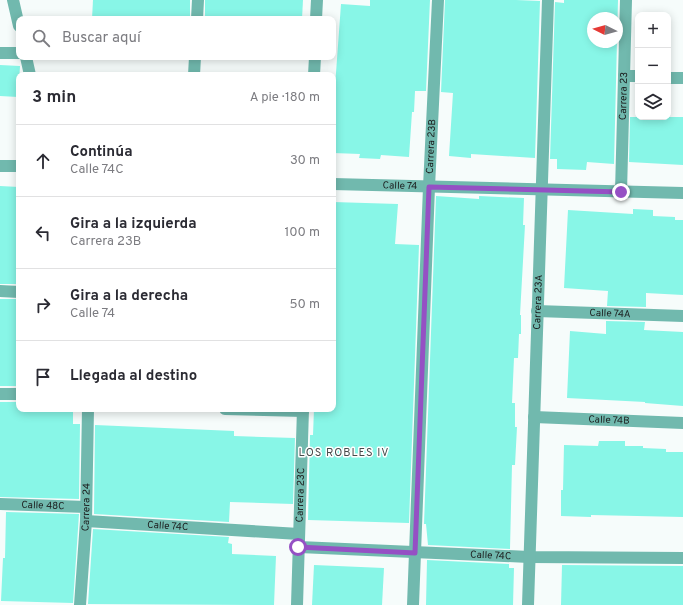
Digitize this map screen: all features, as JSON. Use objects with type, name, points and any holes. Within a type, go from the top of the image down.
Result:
[{"type":"street","points":[[13,0],[17,16]]},
{"type":"street","points":[[197,16],[198,0]]},
{"type":"street","points":[[316,16],[317,0]]},
{"type":"street","name":"Carrera 23B","points":[[414,605],[429,187],[438,0]]},
{"type":"street","name":"Carrera 23A","points":[[528,605],[548,0]]},
{"type":"street","name":"Carrera 23","points":[[621,192],[626,0]]},
{"type":"street","points":[[0,52],[16,53]]},
{"type":"street","points":[[27,60],[29,72]]},
{"type":"street","points":[[194,72],[195,60]]},
{"type":"street","points":[[314,72],[315,60]]},
{"type":"street","points":[[624,76],[635,76]]},
{"type":"street","points":[[671,78],[683,78]]},
{"type":"street","points":[[0,166],[16,166]]},
{"type":"street","name":"Calle 74","points":[[336,184],[683,193]]},
{"type":"street","points":[[0,292],[16,292]]},
{"type":"street","name":"Calle 74A","points":[[537,311],[683,316]]},
{"type":"street","points":[[0,394],[16,394]]},
{"type":"street","name":"Carrera 24","points":[[80,605],[86,522],[88,412]]},
{"type":"street","name":"Carrera 23C","points":[[297,605],[303,412]]},
{"type":"street","name":"Calle 74B","points":[[534,417],[683,423]]},
{"type":"street","name":"Calle 48C","points":[[0,504],[86,507]]},
{"type":"street","name":"Calle 74C","points":[[86,522],[299,534]]},
{"type":"street","name":"Calle 74C","points":[[298,547],[530,558],[683,558]]},
{"type":"building","points":[[93,0],[190,0],[190,16],[92,16]]},
{"type":"building","points":[[205,0],[303,0],[302,16],[205,16]]},
{"type":"building","points":[[370,0],[430,0],[426,91],[415,91],[409,157],[381,155],[380,159],[359,158],[360,154],[336,153],[336,73],[341,4],[370,6]]},
{"type":"building","points":[[445,0],[540,1],[535,158],[471,154],[471,158],[449,156],[453,93],[441,92]]},
{"type":"building","points":[[564,0],[618,0],[618,12],[587,12],[587,48],[617,48],[614,164],[587,162],[586,170],[557,169],[557,159],[550,159],[555,2],[564,3]]},
{"type":"building","points":[[0,65],[20,66],[20,72],[16,72],[16,97],[0,96]]},
{"type":"building","points":[[630,117],[635,117],[635,120],[671,120],[671,117],[683,117],[683,165],[629,162]]},
{"type":"building","points":[[0,186],[16,187],[16,284],[0,284]]},
{"type":"building","points":[[436,196],[479,199],[479,196],[524,198],[523,225],[525,225],[520,315],[521,334],[519,334],[518,358],[514,358],[512,403],[515,403],[515,427],[517,427],[515,465],[512,465],[510,549],[428,545],[426,524],[424,524]]},
{"type":"building","points":[[336,202],[398,204],[395,244],[419,245],[409,523],[308,520],[310,435],[313,435],[314,412],[336,412]]},
{"type":"building","points":[[633,209],[653,210],[653,216],[675,217],[675,220],[683,220],[683,295],[646,293],[646,307],[607,306],[608,291],[564,288],[568,210],[633,214]]},
{"type":"building","points":[[0,299],[16,299],[16,386],[0,386]]},
{"type":"building","points":[[606,321],[645,322],[644,330],[683,332],[683,406],[645,402],[567,398],[570,331],[606,334]]},
{"type":"building","points":[[0,402],[16,402],[16,412],[73,412],[73,424],[80,424],[79,499],[0,497]]},
{"type":"building","points":[[95,425],[234,431],[234,436],[295,438],[293,504],[230,502],[229,522],[94,514]]},
{"type":"building","points":[[599,441],[625,441],[625,446],[643,446],[643,448],[666,449],[666,452],[683,452],[683,517],[591,515],[591,517],[561,516],[564,445],[598,446]]},
{"type":"building","points":[[6,512],[79,514],[73,603],[1,601],[3,558],[5,558]]},
{"type":"building","points":[[93,529],[229,537],[228,543],[232,544],[232,554],[276,556],[274,605],[88,604]]},
{"type":"building","points":[[427,560],[509,564],[509,568],[514,568],[513,605],[426,605]]},
{"type":"building","points":[[314,565],[384,568],[382,605],[312,605]]},
{"type":"building","points":[[562,565],[683,566],[683,605],[561,605]]},
{"type":"district","name":"LOS ROBLES IV","points":[[344,453]]},
{"type":"route","points":[[298,547],[415,553],[429,187],[621,192]]}]
